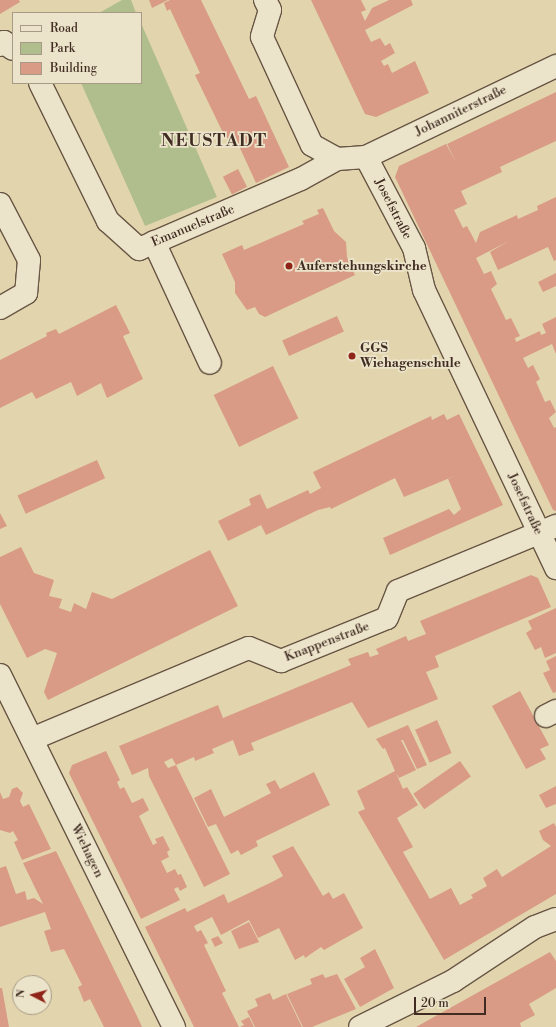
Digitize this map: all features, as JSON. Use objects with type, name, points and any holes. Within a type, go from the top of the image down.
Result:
[{"type":"street","points":[[265,0],[270,10],[262,37],[312,145],[337,159],[366,157]]},
{"type":"street","points":[[0,45],[4,42],[12,48]]},
{"type":"street","name":"Johanniterstraße","points":[[366,157],[556,66]]},
{"type":"street","name":"Emanuelstraße","points":[[40,84],[108,222],[139,249],[301,179],[337,159]]},
{"type":"street","name":"Josefstraße","points":[[366,157],[414,248],[424,290],[548,530],[556,568]]},
{"type":"street","points":[[0,204],[28,260],[26,292],[0,308]]},
{"type":"street","points":[[154,242],[210,363]]},
{"type":"street","name":"Knappenstraße","points":[[32,739],[249,648],[281,661],[387,618],[398,591],[548,530]]},
{"type":"street","name":"Wiehagen","points":[[0,675],[174,1027]]},
{"type":"street","points":[[360,1027],[453,981],[535,927],[556,919]]},
{"type":"green space","points":[[122,0],[131,0],[136,12],[101,12]]},
{"type":"green space","points":[[142,25],[217,197],[145,226],[81,84],[142,84]]},
{"type":"building","points":[[0,0],[19,0],[20,2],[0,14]]},
{"type":"building","points":[[149,0],[168,0],[152,8]]},
{"type":"building","points":[[170,0],[201,0],[249,99],[256,96],[289,167],[256,183],[234,135],[226,139],[195,75],[200,73],[170,9],[167,11],[164,3]]},
{"type":"building","points":[[311,0],[361,0],[366,10],[361,12],[365,21],[372,8],[389,0],[411,0],[413,5],[365,30],[371,42],[380,38],[385,46],[390,43],[395,53],[381,61],[384,66],[388,64],[392,73],[415,61],[429,93],[376,117],[365,114]]},
{"type":"building","points":[[556,92],[556,141],[500,167],[502,172],[461,191],[467,204],[454,210],[463,228],[467,226],[476,243],[480,232],[517,215],[518,219],[538,210],[537,206],[556,197],[556,260],[554,261],[548,247],[498,270],[490,252],[509,241],[476,258],[484,274],[491,271],[497,284],[491,289],[506,320],[511,318],[520,336],[515,338],[516,342],[540,331],[541,335],[546,333],[542,324],[556,317],[556,354],[552,344],[523,358],[528,368],[533,365],[540,379],[536,382],[545,402],[550,400],[556,412],[549,418],[554,428],[556,427],[556,511],[553,510],[395,177],[399,166],[446,144],[456,162],[447,144]]},
{"type":"building","points":[[238,169],[247,187],[232,195],[223,177]]},
{"type":"building","name":"Auferstehungskirche","points":[[323,208],[334,231],[346,242],[347,257],[355,275],[265,317],[259,314],[255,307],[247,310],[235,293],[235,282],[222,254],[242,245],[244,250],[304,224],[302,221],[319,214],[317,210]]},
{"type":"building","points":[[556,273],[556,286],[543,292],[538,282]]},
{"type":"building","points":[[116,305],[130,333],[123,336],[143,379],[107,398],[101,383],[77,396],[71,382],[36,399],[32,392],[0,408],[0,360],[47,336],[46,333],[56,329],[59,334]]},
{"type":"building","points":[[337,316],[344,332],[289,356],[282,340]]},
{"type":"building","points":[[273,366],[298,418],[239,447],[214,395]]},
{"type":"building","points":[[444,414],[447,420],[459,414],[503,505],[390,555],[383,538],[449,509],[454,515],[461,509],[448,479],[457,475],[404,497],[395,478],[331,509],[330,507],[318,510],[266,535],[261,525],[228,541],[218,521],[251,505],[249,499],[260,494],[267,509],[308,490],[310,494],[321,488],[313,472],[431,416],[432,420]]},
{"type":"building","points":[[97,460],[105,478],[26,514],[18,495]]},
{"type":"building","points":[[0,513],[7,526],[0,529]]},
{"type":"building","points":[[21,547],[34,573],[54,580],[49,596],[62,599],[59,608],[71,612],[74,603],[86,609],[92,592],[112,599],[210,550],[238,606],[48,700],[44,692],[57,653],[45,649],[27,658],[0,604],[0,557]]},
{"type":"building","points":[[531,575],[538,578],[551,607],[435,656],[439,667],[426,672],[438,699],[368,728],[352,702],[251,743],[254,750],[239,756],[233,740],[212,749],[214,753],[195,761],[194,757],[176,765],[230,874],[204,887],[149,776],[148,768],[132,775],[119,746],[218,705],[223,718],[351,665],[348,659],[368,652],[370,657],[379,654],[376,649],[406,636],[408,641],[426,634],[420,621]],"holes":[[[172,758],[176,765],[168,768],[164,762]]]},
{"type":"building","points":[[556,608],[556,653],[545,658],[541,647],[535,650],[526,633],[532,629],[528,621]]},
{"type":"building","points":[[556,656],[556,692],[553,693],[543,673],[550,670],[546,661]]},
{"type":"building","points":[[520,691],[549,745],[540,749],[546,759],[526,769],[492,706]]},
{"type":"building","points":[[437,720],[452,753],[430,763],[415,730]]},
{"type":"building","points":[[408,725],[427,765],[417,769],[403,740],[401,740],[416,770],[399,778],[396,773],[403,789],[407,787],[418,805],[397,818],[413,847],[403,852],[430,899],[451,888],[460,905],[473,898],[471,895],[487,886],[483,878],[497,869],[502,877],[551,846],[543,840],[539,831],[554,823],[556,827],[556,894],[444,960],[358,812],[365,809],[357,791],[395,771],[385,748],[383,749],[376,739]]},
{"type":"building","points":[[106,751],[120,780],[117,782],[120,789],[124,787],[132,803],[143,798],[149,810],[139,816],[153,845],[157,843],[155,839],[163,836],[170,850],[167,852],[169,857],[161,861],[167,873],[175,869],[178,875],[181,874],[187,887],[180,891],[178,887],[174,889],[180,900],[141,919],[69,773],[72,765]]},
{"type":"building","points":[[460,761],[471,777],[424,809],[413,794]]},
{"type":"building","points":[[314,772],[330,805],[256,841],[258,846],[241,855],[238,850],[231,854],[216,824],[208,827],[194,798],[211,789],[224,817],[271,793],[266,784],[275,780],[280,789]]},
{"type":"building","points":[[556,786],[556,804],[546,808],[539,795]]},
{"type":"building","points":[[17,787],[23,793],[20,801],[23,807],[29,804],[51,849],[22,860],[14,842],[18,840],[13,831],[10,833],[0,830],[0,792],[3,799],[9,797],[12,789]]},
{"type":"building","points":[[293,846],[323,896],[329,892],[333,899],[344,893],[363,928],[324,950],[321,947],[305,958],[304,955],[295,960],[279,928],[258,938],[249,920],[221,935],[212,917],[194,926],[197,932],[201,930],[208,943],[204,945],[226,991],[222,993],[239,1027],[194,1027],[145,927],[185,908],[187,912],[224,894],[228,903],[283,876],[272,856]]},
{"type":"building","points":[[56,851],[142,1027],[104,1027],[90,999],[84,1002],[78,987],[82,985],[64,949],[51,952],[44,931],[51,929],[45,912],[0,927],[0,868],[6,866],[16,894],[25,891],[27,900],[34,898],[43,904],[23,863]]},
{"type":"building","points":[[249,922],[259,942],[239,949],[231,931]]},
{"type":"building","points":[[218,936],[223,943],[215,947],[211,939]]},
{"type":"building","points":[[375,949],[394,988],[360,1007],[344,979],[365,967],[360,958]]},
{"type":"building","points":[[550,952],[556,961],[556,988],[529,1004],[535,1015],[520,1023],[521,1027],[416,1027]]},
{"type":"building","points":[[323,974],[325,978],[337,974],[356,1009],[312,1027],[303,1027],[287,994],[312,984],[310,979]]},
{"type":"building","points":[[0,988],[2,988],[9,1027],[0,1027]]},
{"type":"building","points":[[270,993],[273,1000],[286,994],[302,1027],[255,1027],[247,1011],[258,1006],[255,999]]},
{"type":"building","points":[[249,1017],[254,1027],[240,1027],[244,1025],[241,1021]]},
{"type":"place","name":"Auferstehungskirche","points":[[289,266]]},
{"type":"place","name":"GGS Wiehagenschule","points":[[352,356]]},
{"type":"district","name":"NEUSTADT","points":[[214,142]]}]
